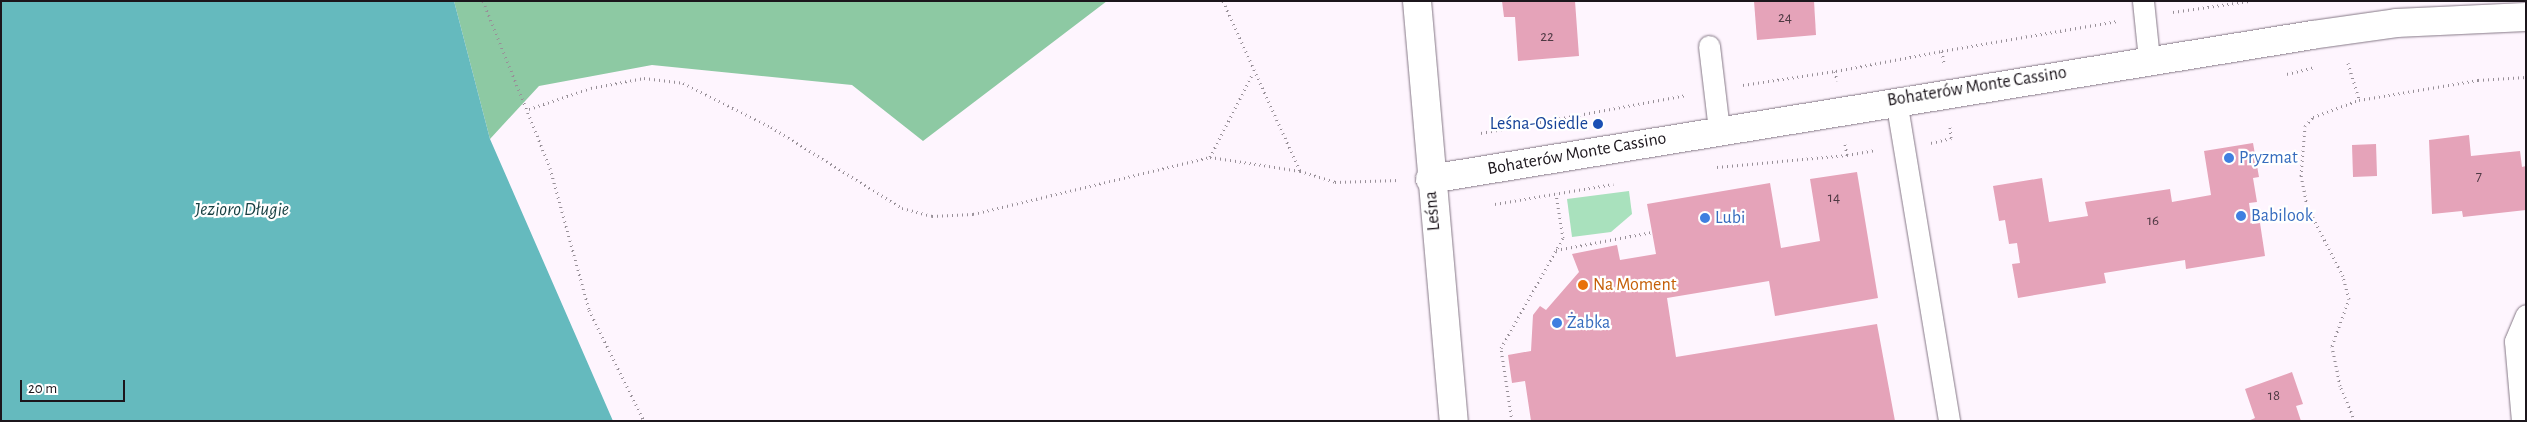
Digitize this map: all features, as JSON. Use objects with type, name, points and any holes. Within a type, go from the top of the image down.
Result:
[{"type":"street","name":"Leśna","points":[[1417,1],[1430,179],[1454,421]]},
{"type":"street","name":"Bohaterów Monte Cassino","points":[[1430,179],[2148,59],[2396,23],[2526,17]]},
{"type":"lane","points":[[2144,8],[2148,59]]},
{"type":"lane","points":[[1709,46],[1719,130]]},
{"type":"lane","points":[[1896,100],[1949,421]]},
{"type":"lane","points":[[2522,421],[2515,341],[2526,315]]},
{"type":"path","points":[[483,1],[529,109],[550,168],[589,310],[644,421]]},
{"type":"path","points":[[1223,1],[1253,75],[1300,170]]},
{"type":"path","points":[[1942,51],[2144,8],[2249,1]]},
{"type":"path","points":[[2340,64],[2348,63],[2358,100]]},
{"type":"path","points":[[2315,70],[2324,68]]},
{"type":"path","points":[[1210,157],[1253,75]]},
{"type":"path","points":[[2355,421],[2340,386],[2332,346],[2349,300],[2331,248],[2307,206],[2301,176],[2305,126],[2314,117],[2358,100],[2478,80],[2526,77]]},
{"type":"path","points":[[529,109],[591,88],[644,78],[683,83],[771,128],[902,208],[932,216],[964,216],[1210,157],[1300,170],[1335,182],[1402,180]]},
{"type":"path","points":[[1512,421],[1501,348],[1563,238],[1556,194]]},
{"type":"path","points":[[1555,250],[1652,232]]},
{"type":"green space","points":[[454,1],[1107,1],[923,141],[852,85],[652,65],[539,86],[490,139]]},
{"type":"green space","points":[[1629,191],[1632,214],[1611,232],[1572,237],[1567,199]]},
{"type":"water","name":"Jezioro Długie","points":[[1,1],[454,1],[490,139],[613,421],[1,421]]},
{"type":"building","points":[[1502,1],[1575,1],[1579,56],[1518,61],[1515,17],[1504,17]]},
{"type":"building","points":[[1754,1],[1814,1],[1816,35],[1757,40]]},
{"type":"building","points":[[2469,135],[2471,156],[2520,151],[2522,167],[2526,166],[2526,210],[2463,217],[2462,211],[2432,214],[2429,140]]},
{"type":"building","points":[[2253,143],[2259,177],[2253,178],[2257,202],[2249,203],[2252,224],[2260,223],[2265,256],[2186,269],[2185,260],[2104,273],[2106,283],[2018,298],[2012,264],[2020,263],[2017,243],[2009,244],[2005,220],[1999,221],[1993,186],[2042,178],[2049,222],[2088,216],[2085,202],[2170,189],[2172,202],[2211,195],[2204,151]]},
{"type":"building","points":[[2376,144],[2377,176],[2353,177],[2352,145]]},
{"type":"building","points":[[1857,172],[1878,298],[1775,316],[1769,281],[1667,298],[1676,357],[1877,324],[1895,421],[1531,421],[1525,381],[1512,383],[1508,355],[1531,351],[1533,315],[1540,306],[1546,310],[1579,272],[1572,254],[1617,245],[1620,260],[1656,254],[1647,204],[1770,183],[1781,248],[1820,241],[1810,179]]},
{"type":"building","points":[[2292,372],[2303,404],[2296,406],[2301,421],[2248,421],[2255,418],[2245,389]]},
{"type":"place","name":"Leśna-Osiedle","points":[[1598,124]]},
{"type":"place","name":"Pryzmat","points":[[2229,158]]},
{"type":"place","name":"Babilook","points":[[2241,216]]},
{"type":"place","name":"Lubi","points":[[1705,218]]},
{"type":"place","name":"Na Moment","points":[[1583,285]]},
{"type":"place","name":"Żabka","points":[[1557,323]]}]
